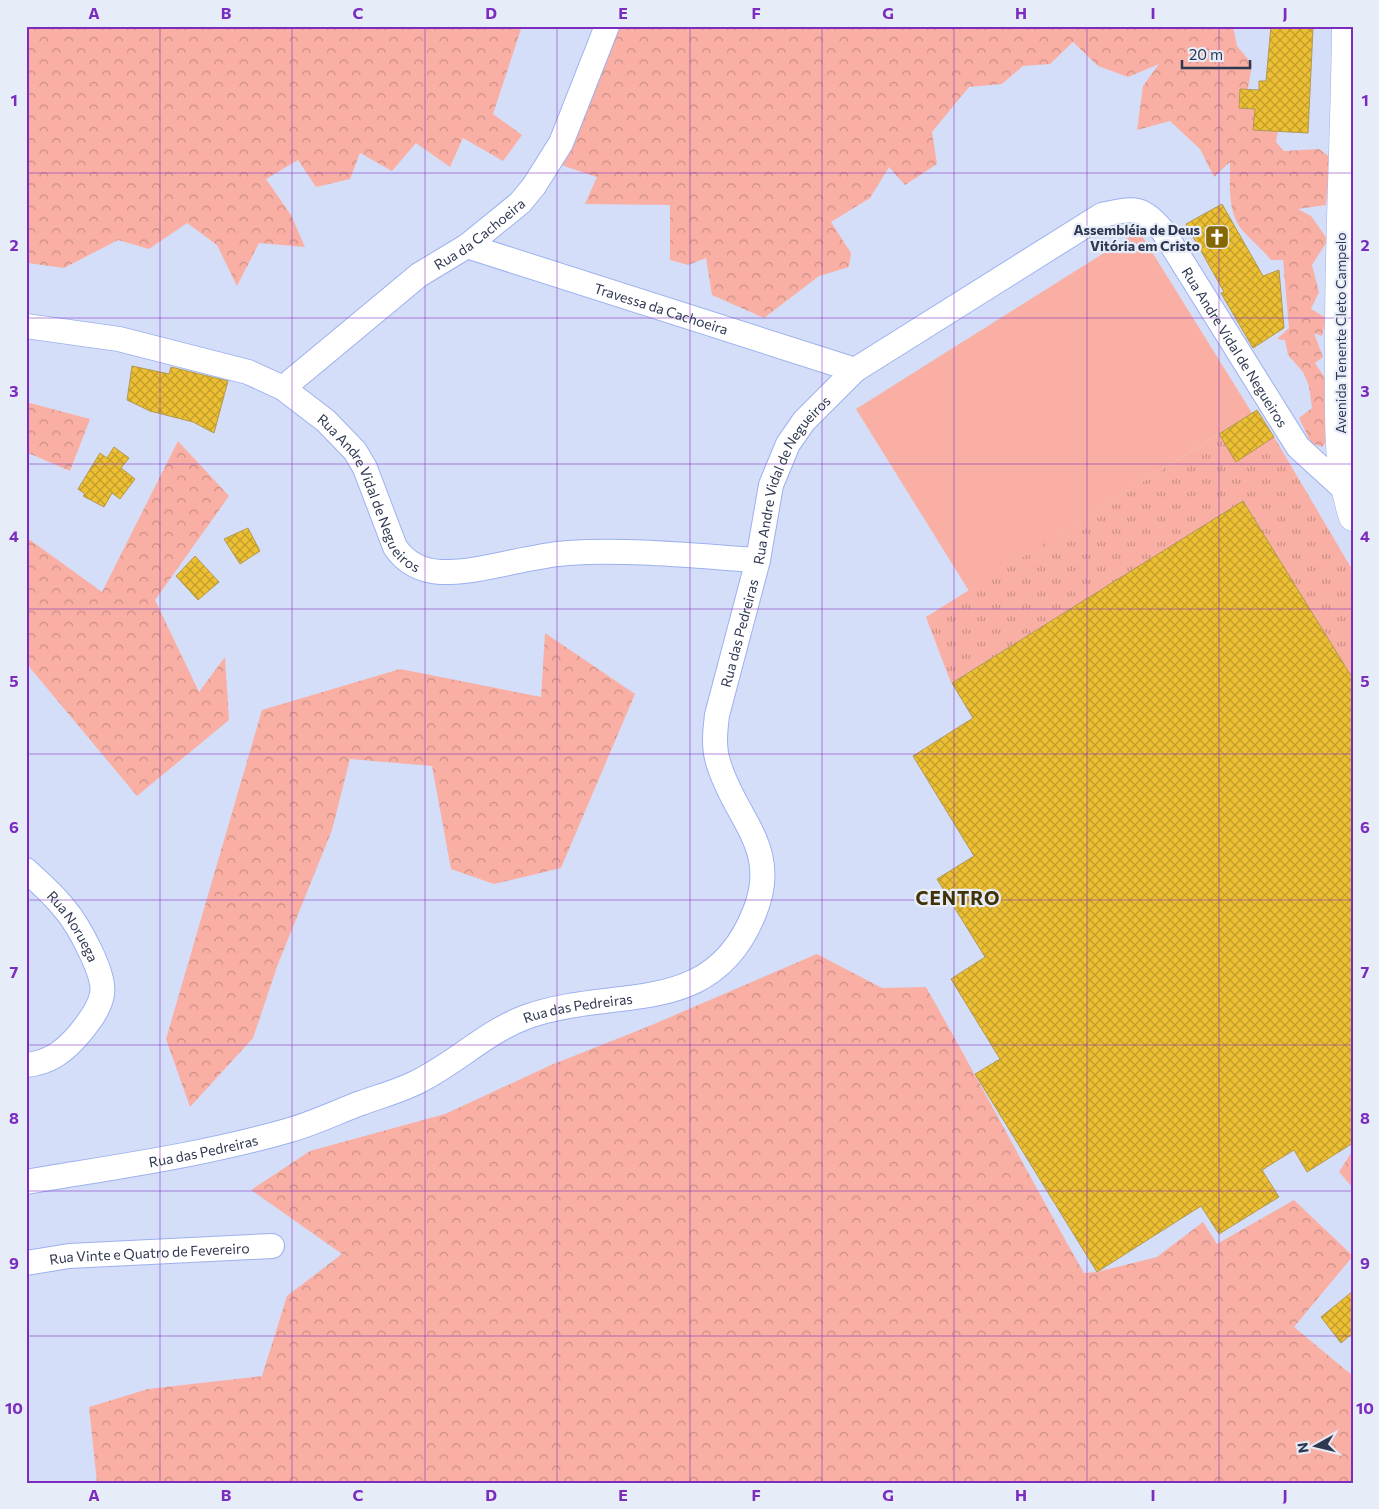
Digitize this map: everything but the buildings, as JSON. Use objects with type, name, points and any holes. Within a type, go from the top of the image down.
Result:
[{"type":"main road","name":"Avenida Tenente Cleto Campelo","points":[[1346,26],[1338,280],[1340,455],[1344,490],[1353,517]]},
{"type":"street","name":"Rua da Cachoeira","points":[[283,388],[419,275],[467,246],[520,203],[534,186],[561,143],[607,26]]},
{"type":"street","name":"Rua Andre Vidal de Negueiros","points":[[26,326],[119,339],[248,372],[283,388],[326,421],[355,451],[368,475],[395,547],[402,558],[425,570],[439,572],[467,570],[566,553],[650,553],[758,560],[771,484],[788,444],[804,421],[855,370],[1102,215],[1126,209],[1136,210],[1148,215],[1163,231],[1298,447],[1344,490]]},
{"type":"street","name":"Travessa da Cachoeira","points":[[467,246],[855,370]]},
{"type":"street","name":"Rua das Pedreiras","points":[[26,1182],[193,1153],[291,1130],[414,1084],[498,1032],[526,1018],[549,1011],[665,992],[693,984],[724,963],[743,940],[762,892],[764,873],[756,840],[719,766],[714,737],[717,715],[758,560]]},
{"type":"street","name":"Rua Noruega","points":[[26,870],[68,914],[91,953],[99,972],[103,993],[90,1022],[70,1046],[61,1054],[26,1065]]},
{"type":"street","name":"Rua Vinte e Quatro de Fevereiro","points":[[26,1263],[69,1256],[272,1246]]},
{"type":"green space","points":[[26,26],[522,26],[493,114],[522,135],[503,161],[463,138],[450,167],[416,143],[392,171],[360,153],[350,179],[316,187],[298,160],[266,179],[291,215],[305,247],[259,243],[237,286],[217,245],[187,223],[149,249],[118,240],[64,268],[28,263],[26,259]]},
{"type":"green space","points":[[622,26],[1233,26],[1237,46],[1252,64],[1248,89],[1240,89],[1239,108],[1255,109],[1254,130],[1278,131],[1276,142],[1284,151],[1319,149],[1330,157],[1326,205],[1298,209],[1311,216],[1328,240],[1312,265],[1319,292],[1311,309],[1326,318],[1322,336],[1314,333],[1323,357],[1315,363],[1325,378],[1326,442],[1322,447],[1311,443],[1299,418],[1312,408],[1309,386],[1303,372],[1288,355],[1285,340],[1277,339],[1289,328],[1283,260],[1271,260],[1239,225],[1232,208],[1230,162],[1214,177],[1200,149],[1170,121],[1137,130],[1143,86],[1159,64],[1128,77],[1098,66],[1073,42],[1050,64],[1023,66],[1002,84],[969,87],[932,132],[937,164],[905,185],[889,167],[870,198],[831,222],[851,253],[849,267],[819,276],[764,318],[712,295],[706,258],[688,265],[670,260],[670,205],[585,204],[597,177],[558,164],[579,95],[603,69],[614,34]]},
{"type":"green space","points":[[1139,231],[1252,413],[969,591],[856,409]]},
{"type":"green space","points":[[26,402],[90,419],[70,471],[26,452]]},
{"type":"green space","points":[[1219,434],[1236,461],[1274,437],[1353,571],[1353,679],[1243,502],[951,683],[926,617]]},
{"type":"green space","points":[[178,441],[229,496],[155,600],[199,692],[225,657],[229,720],[137,796],[26,663],[26,537],[102,592]]},
{"type":"green space","points":[[545,633],[635,694],[561,868],[494,884],[451,869],[432,766],[350,759],[332,830],[278,964],[253,1038],[190,1107],[166,1039],[262,710],[400,669],[541,697]]},
{"type":"green space","points":[[817,954],[882,988],[926,987],[1084,1273],[1097,1272],[1157,1257],[1203,1222],[1217,1244],[1294,1200],[1353,1256],[1294,1327],[1353,1376],[1353,1483],[97,1483],[89,1407],[148,1389],[262,1376],[287,1296],[342,1254],[251,1190],[310,1151],[445,1114],[551,1065],[647,1027]]},
{"type":"green space","points":[[1353,1150],[1353,1188],[1339,1172]]},
{"type":"place","name":"Assembléia de Deus Vitória em Cristo","points":[[1217,237]]},
{"type":"district","name":"CENTRO","points":[[958,897]]}]
